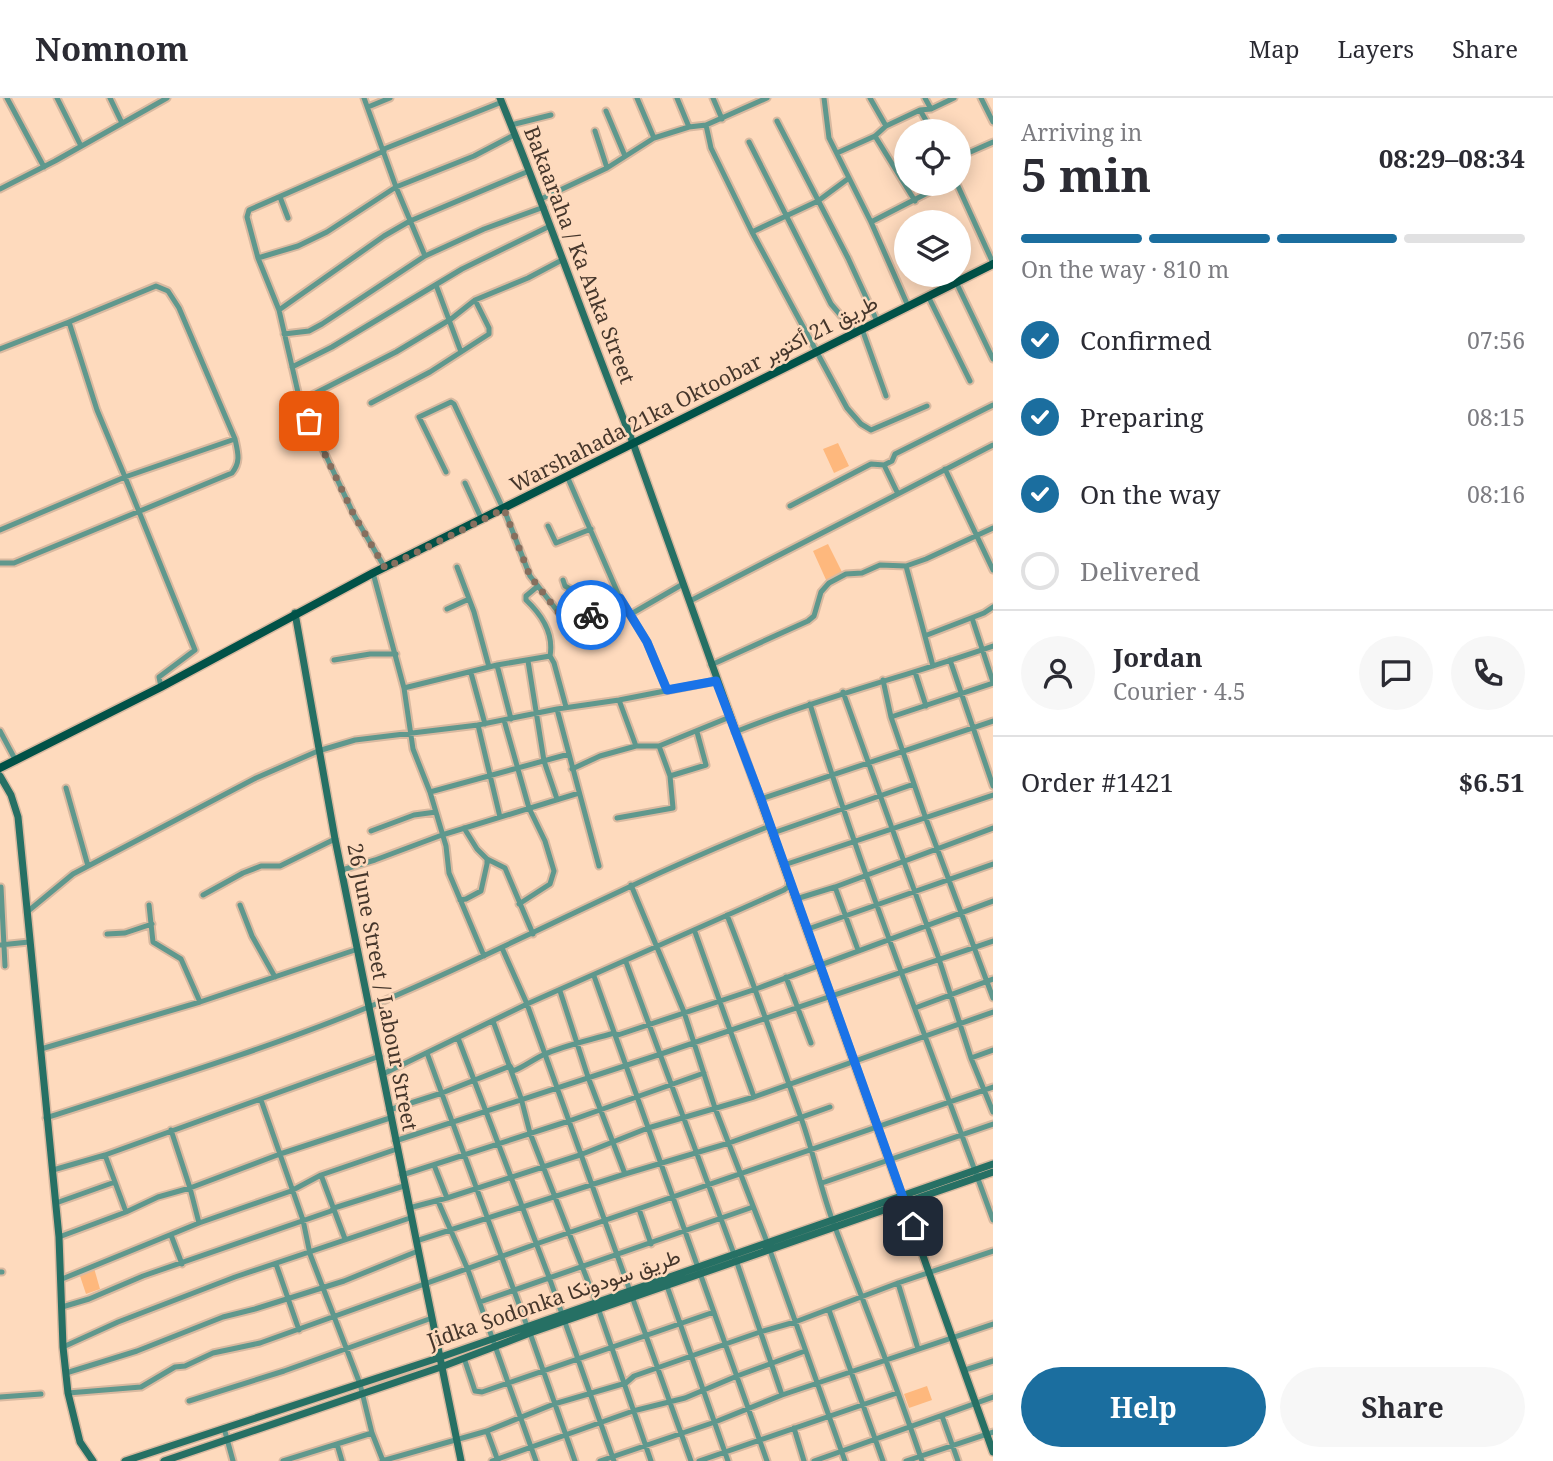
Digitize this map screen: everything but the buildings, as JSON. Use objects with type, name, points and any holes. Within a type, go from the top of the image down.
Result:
[{"type":"main road","name":"Warshahada 21ka Oktoobar طريق 21 أكتوبر","points":[[971,274],[993,263]]},
{"type":"main road","name":"Warshahada 21ka Oktoobar طريق 21 أكتوبر","points":[[0,768],[161,687],[373,573],[946,287]]},
{"type":"street","points":[[7,98],[44,167]]},
{"type":"street","points":[[57,98],[81,146]]},
{"type":"street","points":[[110,98],[121,123]]},
{"type":"street","points":[[0,189],[165,98]]},
{"type":"street","points":[[364,98],[396,187],[425,256]]},
{"type":"street","points":[[368,107],[390,98]]},
{"type":"street","points":[[637,98],[654,138]]},
{"type":"street","points":[[677,98],[688,127]]},
{"type":"street","points":[[713,98],[722,119]]},
{"type":"street","points":[[284,334],[309,331],[323,324],[425,256],[542,203],[607,169],[654,138],[688,127],[706,125],[722,119],[749,101],[767,98]]},
{"type":"street","points":[[824,98],[830,138],[872,222],[908,306]]},
{"type":"street","points":[[870,98],[886,126]]},
{"type":"street","points":[[925,98],[931,109]]},
{"type":"street","points":[[837,153],[875,136],[886,126],[920,110],[931,109],[954,98]]},
{"type":"street","points":[[981,98],[993,122]]},
{"type":"street","points":[[385,568],[348,503],[300,401],[279,310],[258,258],[247,212],[501,100]]},
{"type":"street","name":"Bakaaraha / Ka Anka Street","points":[[501,100],[633,443],[976,1403],[990,1432],[993,1452]]},
{"type":"street","points":[[920,110],[925,119]]},
{"type":"street","points":[[606,111],[625,156]]},
{"type":"street","points":[[510,125],[551,115]]},
{"type":"street","points":[[777,121],[848,258],[877,321]]},
{"type":"street","points":[[706,125],[711,148],[752,232],[847,408],[861,424],[871,430],[927,406]]},
{"type":"street","points":[[595,131],[607,169]]},
{"type":"street","points":[[258,258],[298,246],[327,232],[396,187],[474,156],[514,135]]},
{"type":"street","points":[[875,136],[915,201]]},
{"type":"street","points":[[748,142],[831,304],[858,331],[886,396]]},
{"type":"street","points":[[971,152],[993,142]]},
{"type":"street","points":[[279,310],[410,221],[530,171]]},
{"type":"street","points":[[752,232],[818,201],[849,178]]},
{"type":"street","points":[[872,222],[924,196]]},
{"type":"street","points":[[962,196],[993,263]]},
{"type":"street","points":[[280,197],[288,218]]},
{"type":"street","points":[[292,367],[332,347],[462,270],[550,226]]},
{"type":"street","points":[[300,401],[396,352],[451,319],[475,300],[528,278],[562,260]]},
{"type":"street","points":[[436,285],[451,319],[461,352]]},
{"type":"street","points":[[0,349],[156,286],[168,291],[179,308],[235,439],[239,455],[238,464],[232,473],[14,564],[0,563]]},
{"type":"street","points":[[958,287],[993,359]]},
{"type":"street","points":[[928,296],[970,382]]},
{"type":"street","points":[[371,403],[430,372],[490,332],[475,300]]},
{"type":"street","points":[[69,321],[97,410],[195,650],[159,677],[161,687]]},
{"type":"street","points":[[446,472],[419,418],[451,402],[504,509],[530,576],[562,616],[583,619],[620,598]]},
{"type":"street","points":[[790,506],[871,464],[884,465],[892,461],[895,454],[993,405]]},
{"type":"street","points":[[0,530],[125,477],[235,439]]},
{"type":"street","points":[[690,601],[993,445]]},
{"type":"street","points":[[884,465],[898,494]]},
{"type":"street","points":[[944,469],[993,570]]},
{"type":"street","points":[[567,476],[620,598],[647,642],[667,690]]},
{"type":"street","points":[[465,483],[482,520]]},
{"type":"street","points":[[548,526],[556,543],[591,529]]},
{"type":"street","points":[[711,665],[808,621],[814,616],[821,592],[829,583],[846,574],[862,573],[880,565],[906,566],[993,528]]},
{"type":"street","points":[[906,566],[933,666]]},
{"type":"street","points":[[457,567],[489,667]]},
{"type":"street","points":[[373,573],[404,688],[413,749],[436,812],[449,873],[484,956]]},
{"type":"street","points":[[563,580],[565,586],[572,590],[583,619]]},
{"type":"street","points":[[631,614],[683,584]]},
{"type":"street","points":[[538,586],[526,598],[541,617],[549,634],[550,656],[566,707]]},
{"type":"street","points":[[447,609],[469,599]]},
{"type":"street","points":[[926,635],[993,607]]},
{"type":"street","name":"26 June Street / Labour Street","points":[[295,613],[335,839],[461,1461]]},
{"type":"street","points":[[891,717],[993,683],[972,618]]},
{"type":"street","points":[[735,732],[843,692],[993,646]]},
{"type":"street","points":[[334,660],[370,654],[396,654]]},
{"type":"street","points":[[404,688],[497,665],[550,656]]},
{"type":"street","points":[[950,660],[993,786]]},
{"type":"street","points":[[528,661],[544,761],[557,799]]},
{"type":"street","points":[[497,665],[517,770],[528,808],[545,841],[554,871],[550,884],[519,904]]},
{"type":"street","points":[[915,672],[926,706]]},
{"type":"street","points":[[471,673],[500,817]]},
{"type":"street","points":[[883,680],[891,717],[936,849],[973,947],[990,980],[993,999]]},
{"type":"street","points":[[27,912],[62,882],[88,866],[256,778],[318,751],[355,740],[481,724],[716,681]]},
{"type":"street","points":[[843,692],[939,959],[971,1059],[993,1112]]},
{"type":"street","points":[[619,700],[636,746]]},
{"type":"street","points":[[810,704],[901,972],[993,1220]]},
{"type":"street","points":[[557,709],[600,866]]},
{"type":"street","points":[[572,769],[600,756],[636,746],[659,746],[730,718]]},
{"type":"street","points":[[761,799],[993,721]]},
{"type":"street","points":[[0,731],[16,761]]},
{"type":"street","points":[[670,776],[706,765],[697,732]]},
{"type":"street","points":[[617,817],[673,807],[670,776],[659,746]]},
{"type":"street","points":[[430,792],[569,754]]},
{"type":"street","points":[[0,776],[11,795],[18,817],[59,1237],[63,1346],[68,1393],[80,1442],[93,1461]]},
{"type":"street","points":[[46,1118],[210,1065],[370,1006],[533,934],[697,855],[914,784]]},
{"type":"street","points":[[66,788],[88,866]]},
{"type":"street","points":[[342,870],[442,835],[579,793]]},
{"type":"street","points":[[785,865],[993,794]]},
{"type":"street","points":[[371,831],[414,815],[436,812]]},
{"type":"street","points":[[464,828],[487,859],[505,868],[533,934]]},
{"type":"street","points":[[796,899],[993,828]]},
{"type":"street","points":[[203,895],[243,873],[267,865],[280,866],[335,839]]},
{"type":"street","points":[[460,900],[466,900],[481,891],[487,859]]},
{"type":"street","points":[[808,929],[993,864]]},
{"type":"street","points":[[383,1074],[527,1004],[695,932],[784,890],[789,887],[789,880]]},
{"type":"street","points":[[631,885],[684,1012],[715,1108],[845,1461]]},
{"type":"street","points":[[1,887],[5,966]]},
{"type":"street","points":[[835,887],[858,950]]},
{"type":"street","points":[[510,1066],[513,1071],[545,1054],[614,1033],[618,1035],[756,989],[993,902]]},
{"type":"street","points":[[149,905],[153,942],[181,959],[200,1002]]},
{"type":"street","points":[[240,905],[250,933],[275,977]]},
{"type":"street","points":[[727,915],[801,1116],[834,1223],[863,1295],[921,1458]]},
{"type":"street","points":[[107,934],[125,933],[152,924]]},
{"type":"street","points":[[695,932],[754,1097]]},
{"type":"street","points":[[62,1279],[199,1223],[291,1191],[321,1175],[452,1122],[695,1043],[993,941]]},
{"type":"street","points":[[2,945],[29,942]]},
{"type":"street","points":[[502,948],[527,1004],[691,1461]]},
{"type":"street","points":[[41,1049],[200,1002],[358,949]]},
{"type":"street","points":[[626,962],[782,1395]]},
{"type":"street","points":[[594,976],[766,1461]]},
{"type":"street","points":[[786,976],[811,1043]]},
{"type":"street","points":[[915,1008],[990,980]]},
{"type":"street","points":[[559,991],[625,1174]]},
{"type":"street","points":[[408,1208],[438,1201],[580,1155],[649,1128],[754,1097],[993,1012]]},
{"type":"street","points":[[493,1021],[521,1098],[530,1133],[597,1306],[651,1461]]},
{"type":"street","points":[[458,1038],[549,1278],[613,1459]]},
{"type":"street","points":[[971,1059],[993,1051]]},
{"type":"street","points":[[427,1053],[575,1461]]},
{"type":"street","points":[[53,1170],[105,1155],[380,1056]]},
{"type":"street","points":[[59,1237],[158,1197],[190,1188],[390,1114],[510,1066]]},
{"type":"street","points":[[402,1175],[569,1121],[704,1073]]},
{"type":"street","points":[[68,1393],[141,1387],[175,1367],[185,1366],[212,1353],[260,1343],[299,1330],[536,1244],[993,1087]]},
{"type":"street","points":[[261,1100],[303,1220],[310,1254],[360,1384],[372,1433],[383,1461],[487,1431],[554,1404],[625,1384],[634,1376],[656,1368],[993,1251]]},
{"type":"street","points":[[416,1241],[729,1143],[830,1107]]},
{"type":"street","points":[[822,1183],[993,1124]]},
{"type":"street","points":[[171,1130],[199,1223]]},
{"type":"street","points":[[105,1155],[126,1212]]},
{"type":"street","name":"Jidka Sodonka طريق سودونكا","points":[[125,1461],[494,1342],[976,1174],[993,1164]]},
{"type":"street","points":[[434,1165],[447,1198]]},
{"type":"street","name":"Jidka Sodonka طريق سودونكا","points":[[976,1174],[993,1172]]},
{"type":"street","points":[[321,1175],[345,1239]]},
{"type":"street","points":[[56,1203],[115,1182]]},
{"type":"street","points":[[62,1307],[334,1208],[404,1186]]},
{"type":"street","points":[[438,1201],[468,1270],[536,1461]]},
{"type":"street","points":[[480,1302],[753,1207]]},
{"type":"street","points":[[639,1209],[651,1244]]},
{"type":"street","points":[[63,1346],[118,1322],[410,1218]]},
{"type":"street","points":[[171,1235],[182,1264]]},
{"type":"street","points":[[66,1373],[125,1355],[223,1317],[323,1288],[418,1251]]},
{"type":"street","points":[[276,1264],[299,1330]]},
{"type":"street","name":"Jidka Sodonka طريق سودونكا","points":[[631,1294],[667,1286],[699,1271]]},
{"type":"street","points":[[898,1283],[918,1349]]},
{"type":"street","points":[[667,1286],[729,1461]]},
{"type":"street","points":[[829,1310],[883,1461]]},
{"type":"street","points":[[464,1358],[477,1393],[713,1312]]},
{"type":"street","points":[[189,1401],[346,1350],[432,1318]]},
{"type":"street","points":[[600,1461],[613,1459],[782,1395],[993,1324]]},
{"type":"street","name":"Jidka Sodonka طريق سودونكا","points":[[164,1461],[440,1367],[494,1342]]},
{"type":"street","points":[[487,1431],[495,1460],[633,1412],[685,1398],[805,1351]]},
{"type":"street","points":[[965,1370],[993,1361]]},
{"type":"street","points":[[699,1461],[897,1393]]},
{"type":"street","points":[[0,1397],[41,1394]]},
{"type":"street","points":[[814,1461],[993,1397]]},
{"type":"street","points":[[942,1416],[958,1461]]},
{"type":"street","points":[[224,1428],[233,1461]]},
{"type":"street","points":[[794,1428],[804,1461]]},
{"type":"street","points":[[906,1461],[990,1432]]},
{"type":"street","points":[[284,1461],[372,1433]]},
{"type":"street","points":[[337,1444],[342,1461]]},
{"type":"green space","points":[[838,443],[849,466],[834,473],[823,449]]},
{"type":"green space","points":[[828,544],[843,574],[827,582],[813,551]]},
{"type":"green space","points":[[94,1268],[100,1289],[86,1294],[79,1273]]},
{"type":"green space","points":[[927,1386],[932,1400],[909,1408],[904,1394]]},
{"type":"way so far","points":[[309,421],[354,515],[385,568],[504,509],[530,576],[559,613],[578,620],[591,615]]},
{"type":"route","points":[[591,615],[620,598],[647,642],[667,690],[716,681],[808,929],[913,1226]]}]
